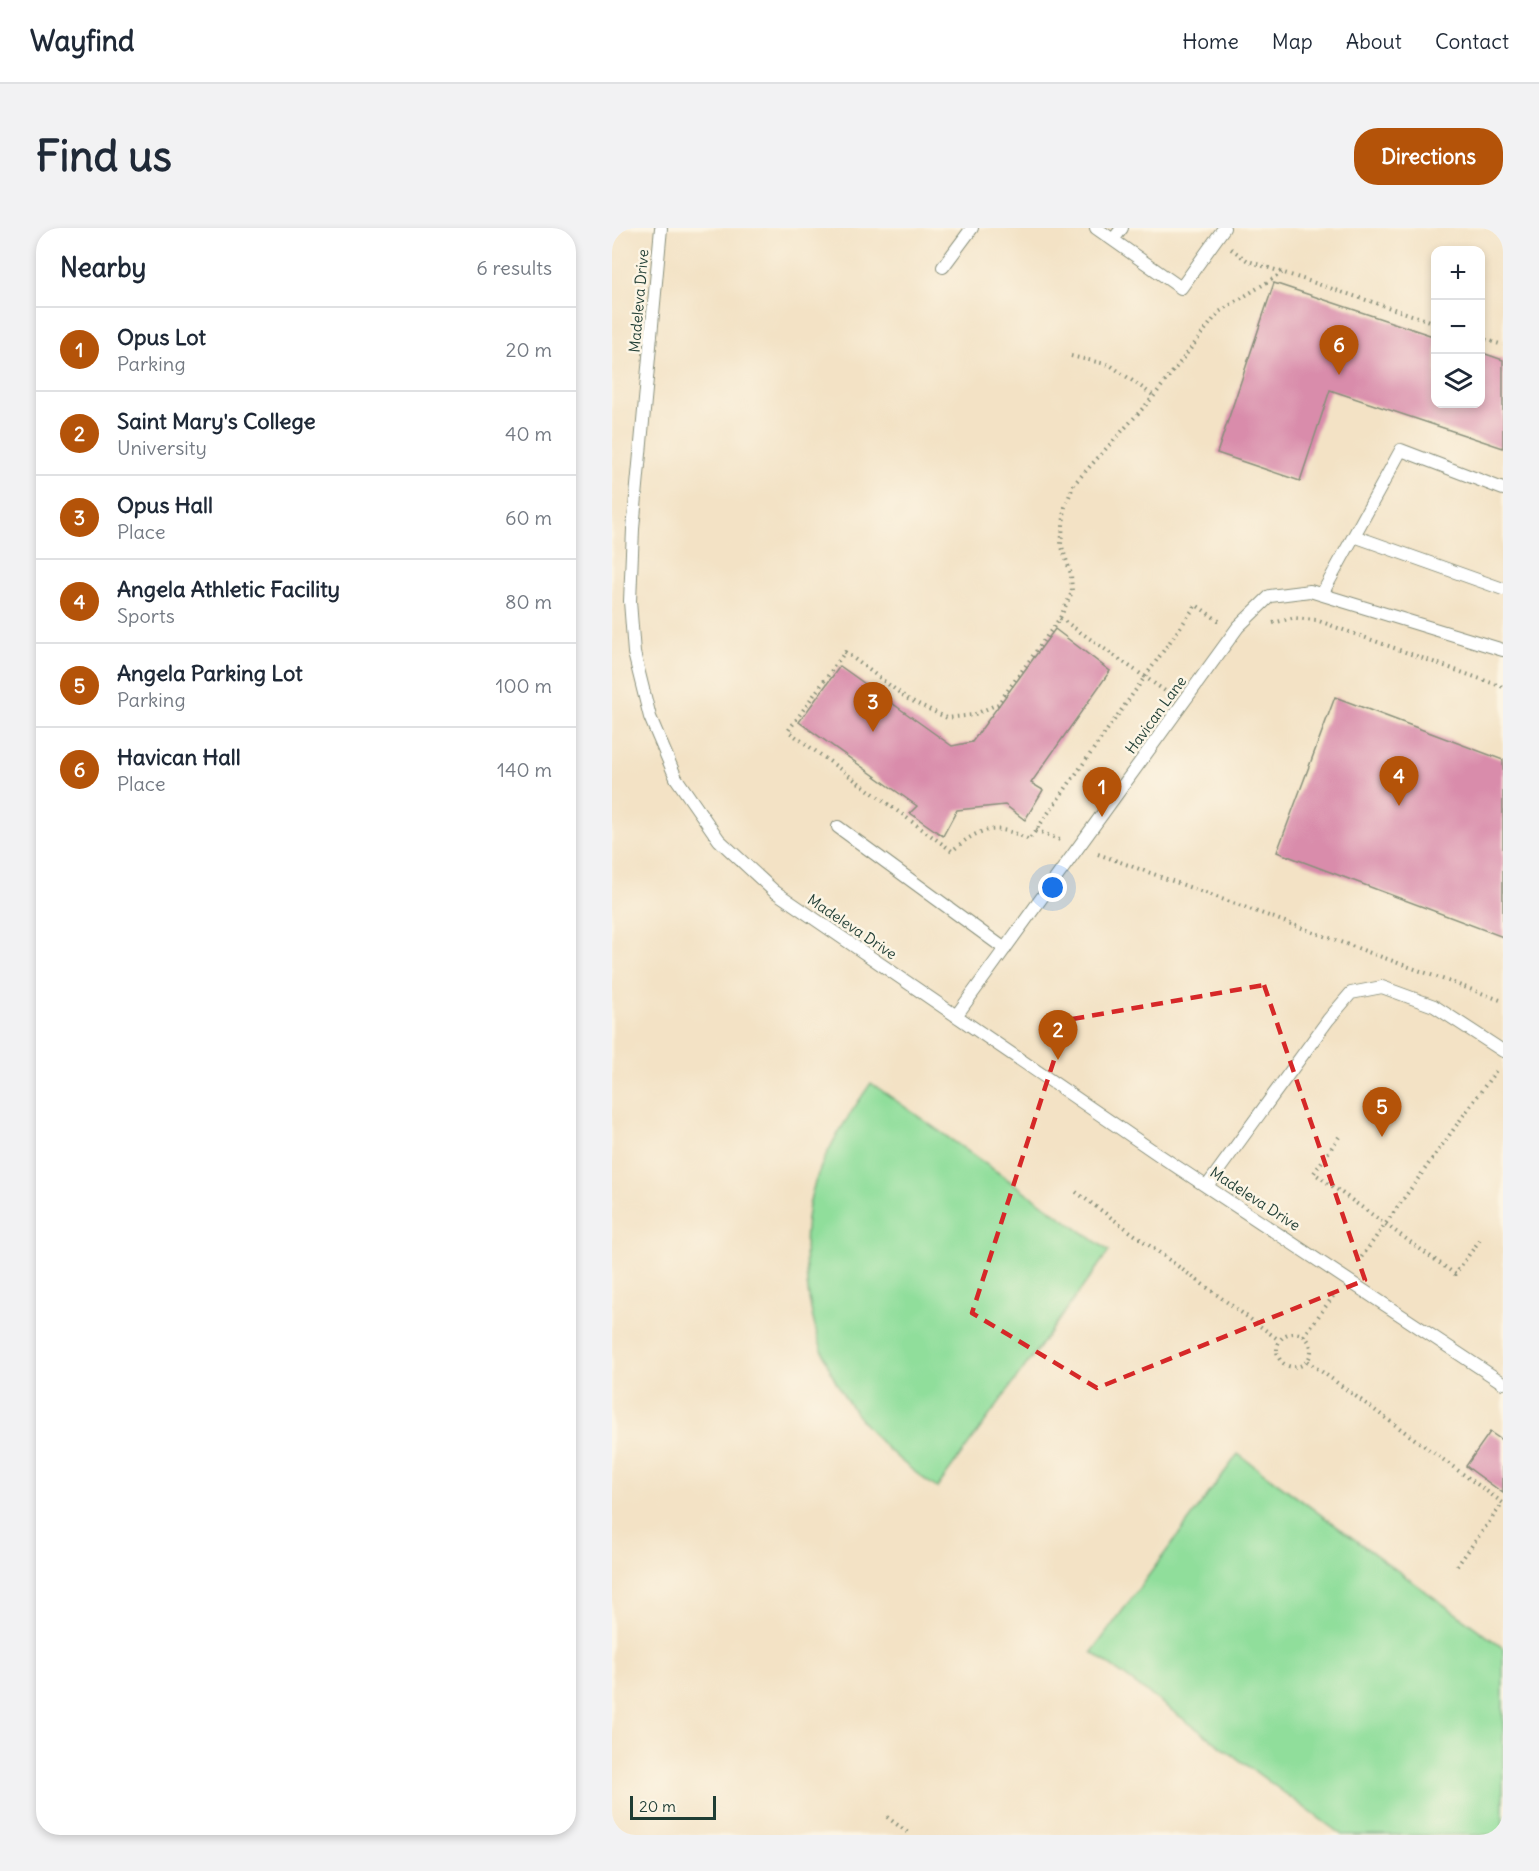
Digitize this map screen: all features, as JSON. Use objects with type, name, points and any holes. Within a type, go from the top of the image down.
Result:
[{"type":"lane","name":"Madeleva Drive","points":[[661,228],[633,529],[630,601],[634,653],[650,717],[676,778],[719,840],[774,891],[1207,1186],[1502,1381]]},
{"type":"lane","points":[[943,267],[972,228]]},
{"type":"lane","points":[[1096,228],[1181,288],[1224,228]]},
{"type":"lane","points":[[1113,240],[1122,228]]},
{"type":"lane","points":[[1322,594],[1401,450],[1503,489]]},
{"type":"lane","points":[[1354,536],[1503,589]]},
{"type":"lane","name":"Havican Lane","points":[[956,1016],[1235,632],[1270,596],[1310,591],[1503,650]]},
{"type":"lane","points":[[838,826],[1005,949]]},
{"type":"lane","points":[[1207,1186],[1328,1020],[1351,993],[1382,987],[1434,1006],[1503,1051]]},
{"type":"path","points":[[1216,239],[1248,261],[1431,321]]},
{"type":"path","points":[[1235,632],[1196,605],[1029,840],[1018,834],[992,828],[968,838],[952,851],[788,731],[845,652],[908,699],[946,718],[973,715],[998,704],[1060,618],[1072,592],[1071,574],[1061,544],[1065,507],[1074,484],[1154,396],[1219,312],[1282,273]]},
{"type":"path","points":[[1485,340],[1503,345]]},
{"type":"path","points":[[1071,356],[1110,365],[1154,396]]},
{"type":"path","points":[[1060,618],[1183,704]]},
{"type":"path","points":[[1267,627],[1292,618],[1316,620],[1503,687]]},
{"type":"path","points":[[1036,830],[1503,1001]]},
{"type":"path","points":[[1304,1336],[1503,1061]]},
{"type":"path","points":[[1339,1137],[1314,1173],[1455,1274],[1482,1237]]},
{"type":"path","points":[[1076,1191],[1279,1340]]},
{"type":"path","points":[[1288,1333],[1299,1333],[1304,1336],[1308,1340],[1311,1351],[1307,1361],[1296,1367],[1286,1365],[1278,1356],[1279,1340],[1288,1333]]},
{"type":"path","points":[[1307,1361],[1503,1503],[1457,1566]]},
{"type":"path","points":[[887,1817],[912,1835]]},
{"type":"highlighted area","points":[[1264,985],[1365,1280],[1097,1388],[972,1313],[1067,1020]]},
{"type":"green space","points":[[871,1083],[1109,1251],[937,1488],[886,1447],[847,1401],[832,1375],[812,1316],[805,1250],[811,1196],[828,1151]]},
{"type":"green space","points":[[1238,1454],[1503,1648],[1503,1835],[1342,1835],[1092,1652]]},
{"type":"building","points":[[1274,283],[1431,335],[1431,408],[1485,408],[1485,354],[1503,360],[1503,448],[1330,390],[1300,481],[1217,453]]},
{"type":"building","points":[[1055,629],[1110,671],[1031,783],[1043,790],[1025,820],[1005,805],[957,810],[943,836],[910,813],[917,806],[799,722],[840,666],[952,746],[972,742]]},
{"type":"building","points":[[1335,697],[1503,760],[1503,937],[1277,852]]},
{"type":"building","points":[[1490,1432],[1503,1441],[1503,1493],[1466,1466]]},
{"type":"place","name":"Havican Hall","points":[[1339,375]]},
{"type":"place","name":"Opus Hall","points":[[873,732]]},
{"type":"place","name":"Angela Athletic Facility","points":[[1399,806]]},
{"type":"place","name":"Opus Lot","points":[[1102,817]]},
{"type":"place","name":"Saint Mary's College","points":[[1058,1060]]},
{"type":"place","name":"Angela Parking Lot","points":[[1382,1137]]}]
